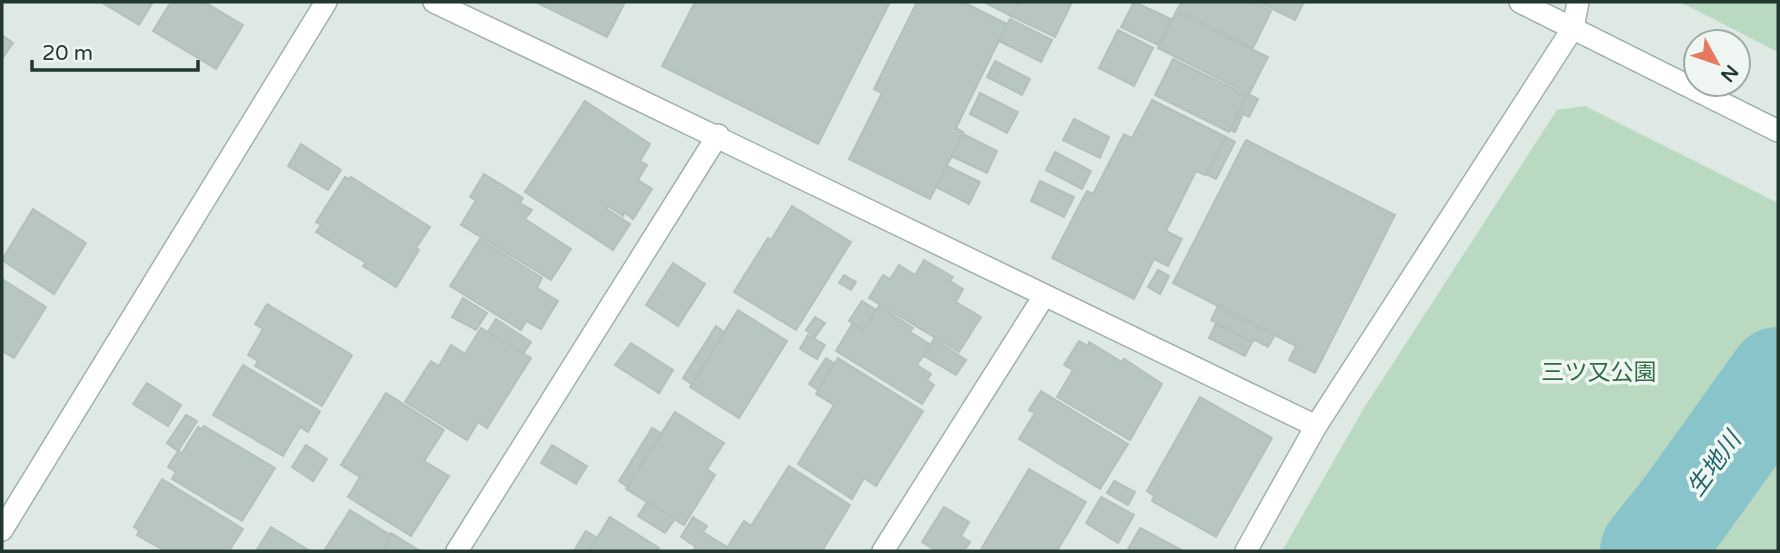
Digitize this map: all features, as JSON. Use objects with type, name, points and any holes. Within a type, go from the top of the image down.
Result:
[{"type":"street","points":[[2,530],[326,2]]},
{"type":"street","points":[[434,2],[718,135],[1044,296],[1316,426]]},
{"type":"street","points":[[1520,2],[1778,131]]},
{"type":"street","points":[[1246,551],[1316,426],[1573,28],[1578,2]]},
{"type":"street","points":[[457,551],[718,135]]},
{"type":"street","points":[[883,551],[1044,296]]},
{"type":"green space","points":[[1680,2],[1778,2],[1778,52],[1752,39],[1752,28],[1731,28]]},
{"type":"green space","name":"三ツ又公園","points":[[1585,106],[1778,203],[1778,551],[1282,551],[1364,408],[1557,110]]},
{"type":"building","points":[[101,2],[153,2],[139,25]]},
{"type":"building","points":[[171,2],[204,2],[243,25],[216,69],[153,31]]},
{"type":"building","points":[[536,2],[625,2],[607,37]]},
{"type":"building","points":[[695,2],[890,2],[818,144],[662,66]]},
{"type":"building","points":[[917,2],[963,2],[1007,24],[956,128],[963,134],[930,199],[849,159],[882,93],[874,89]]},
{"type":"building","points":[[984,2],[1019,2],[1011,16]]},
{"type":"building","points":[[1019,2],[1072,2],[1055,37],[1011,16]]},
{"type":"building","points":[[1134,2],[1171,19],[1158,45],[1121,27]]},
{"type":"building","points":[[1182,2],[1253,2],[1271,11],[1253,48],[1177,10]]},
{"type":"building","points":[[1258,2],[1304,2],[1295,20]]},
{"type":"building","points":[[1176,12],[1268,57],[1249,94],[1158,48]]},
{"type":"building","points":[[1010,19],[1052,40],[1041,62],[999,41]]},
{"type":"building","points":[[1118,30],[1153,48],[1134,86],[1099,68]]},
{"type":"building","points":[[2,35],[13,43],[2,59]]},
{"type":"building","points":[[1173,59],[1248,96],[1229,132],[1155,95]]},
{"type":"building","points":[[995,61],[1030,79],[1022,95],[987,77]]},
{"type":"building","points":[[980,93],[1018,112],[1007,133],[970,114]]},
{"type":"building","points":[[1248,94],[1258,99],[1249,117],[1243,114],[1235,132],[1230,130]]},
{"type":"building","points":[[1152,100],[1226,137],[1205,175],[1196,171],[1166,231],[1182,239],[1168,266],[1154,259],[1134,299],[1052,258],[1087,191],[1093,194],[1124,134],[1132,138]]},
{"type":"building","points":[[585,101],[650,144],[640,161],[647,165],[638,180],[652,189],[633,219],[608,206],[607,209],[630,224],[613,250],[525,192]]},
{"type":"building","points":[[1074,119],[1109,137],[1100,158],[1063,140]]},
{"type":"building","points":[[963,134],[997,151],[987,173],[951,156]]},
{"type":"building","points":[[1226,137],[1235,142],[1216,179],[1206,174]]},
{"type":"building","points":[[1246,140],[1395,215],[1315,373],[1289,360],[1296,346],[1173,283]]},
{"type":"building","points":[[301,144],[341,170],[328,190],[288,166]]},
{"type":"building","points":[[1055,152],[1091,171],[1082,189],[1046,170]]},
{"type":"building","points":[[947,166],[980,182],[969,204],[936,187]]},
{"type":"building","points":[[484,174],[523,198],[520,203],[532,210],[525,219],[571,249],[551,280],[461,225],[476,200],[470,197]]},
{"type":"building","points":[[345,177],[351,177],[430,227],[396,287],[363,266],[366,263],[316,232],[321,225],[316,222]]},
{"type":"building","points":[[1040,181],[1074,197],[1064,217],[1031,201]]},
{"type":"building","points":[[792,206],[851,242],[796,330],[734,292]]},
{"type":"building","points":[[33,209],[86,243],[54,294],[2,260]]},
{"type":"building","points":[[480,239],[542,278],[537,288],[558,301],[541,329],[526,321],[521,330],[450,286]]},
{"type":"building","points":[[924,260],[953,277],[950,281],[963,289],[956,302],[981,317],[959,352],[869,298],[883,275],[890,279],[899,265],[915,275]]},
{"type":"building","points":[[673,263],[705,284],[678,326],[646,305]]},
{"type":"building","points":[[1158,270],[1169,276],[1160,294],[1148,287]]},
{"type":"building","points":[[844,275],[856,282],[851,290],[839,283]]},
{"type":"building","points":[[2,279],[46,307],[14,358],[2,351]]},
{"type":"building","points":[[463,298],[487,313],[476,330],[452,317]]},
{"type":"building","points":[[862,301],[876,310],[863,330],[849,321]]},
{"type":"building","points":[[267,304],[352,355],[322,406],[255,366],[258,361],[248,355],[263,329],[255,324]]},
{"type":"building","points":[[879,306],[913,328],[910,332],[931,345],[917,365],[931,374],[927,380],[934,385],[922,404],[836,351],[853,323],[863,330]]},
{"type":"building","points":[[1218,306],[1275,335],[1268,347],[1255,340],[1252,342],[1211,320]]},
{"type":"building","points":[[738,310],[787,341],[739,418],[690,387]]},
{"type":"building","points":[[815,317],[825,323],[815,337],[806,330]]},
{"type":"building","points":[[496,319],[531,342],[523,354],[488,332]]},
{"type":"building","points":[[1216,323],[1252,342],[1245,356],[1209,338]]},
{"type":"building","points":[[716,326],[724,332],[692,384],[683,378]]},
{"type":"building","points":[[481,328],[531,358],[487,428],[478,422],[467,440],[405,402],[431,361],[439,366],[451,345],[465,354]]},
{"type":"building","points":[[808,335],[825,345],[817,359],[800,349]]},
{"type":"building","points":[[934,339],[966,360],[956,375],[924,356]]},
{"type":"building","points":[[1079,341],[1088,346],[1089,342],[1122,362],[1124,359],[1162,384],[1130,440],[1057,397],[1073,370],[1064,365]]},
{"type":"building","points":[[631,343],[673,370],[659,393],[615,365]]},
{"type":"building","points":[[826,358],[834,363],[818,390],[809,384]]},
{"type":"building","points":[[838,358],[923,411],[876,486],[864,478],[852,499],[798,464],[834,405],[816,394]]},
{"type":"building","points":[[243,365],[320,411],[308,432],[300,427],[283,456],[213,415]]},
{"type":"building","points":[[147,383],[181,405],[168,426],[133,404]]},
{"type":"building","points":[[1041,391],[1128,444],[1100,489],[1019,439],[1035,413],[1029,410]]},
{"type":"building","points":[[386,393],[444,430],[424,461],[449,476],[411,536],[348,497],[360,477],[341,465]]},
{"type":"building","points":[[1200,397],[1272,438],[1216,537],[1152,501],[1154,496],[1147,491]]},
{"type":"building","points":[[675,412],[724,443],[707,469],[715,475],[684,525],[626,489]]},
{"type":"building","points":[[186,415],[197,421],[178,451],[167,443]]},
{"type":"building","points":[[204,426],[275,468],[242,521],[172,479],[176,472],[168,467],[178,451],[182,453],[198,427],[202,429]]},
{"type":"building","points":[[652,428],[661,433],[628,487],[619,481]]},
{"type":"building","points":[[306,445],[327,459],[313,481],[292,467]]},
{"type":"building","points":[[552,445],[587,466],[576,484],[541,463]]},
{"type":"building","points":[[789,466],[850,505],[822,551],[725,551],[744,521],[751,526]]},
{"type":"building","points":[[1029,469],[1086,502],[1057,551],[980,551]]},
{"type":"building","points":[[162,479],[243,529],[229,551],[165,551],[137,535],[139,530],[134,527]]},
{"type":"building","points":[[1114,481],[1135,492],[1128,505],[1107,493]]},
{"type":"building","points":[[1101,497],[1134,515],[1118,543],[1086,523]]},
{"type":"building","points":[[647,502],[675,519],[665,533],[638,516]]},
{"type":"building","points":[[944,507],[969,522],[961,536],[970,542],[964,551],[936,551],[922,542]]},
{"type":"building","points":[[350,510],[392,536],[384,548],[389,551],[324,551]]},
{"type":"building","points":[[610,517],[659,548],[657,551],[589,551]]},
{"type":"building","points":[[693,517],[707,526],[703,532],[727,547],[725,551],[693,550],[696,547],[681,537]]},
{"type":"building","points":[[271,527],[310,551],[256,551]]},
{"type":"building","points":[[1140,528],[1183,551],[1127,551]]},
{"type":"building","points":[[586,531],[597,538],[589,551],[574,551]]},
{"type":"building","points":[[391,533],[420,551],[389,551],[384,548]]},
{"type":"waterway","name":"生地川","points":[[1650,551],[1685,507],[1778,377]]}]
